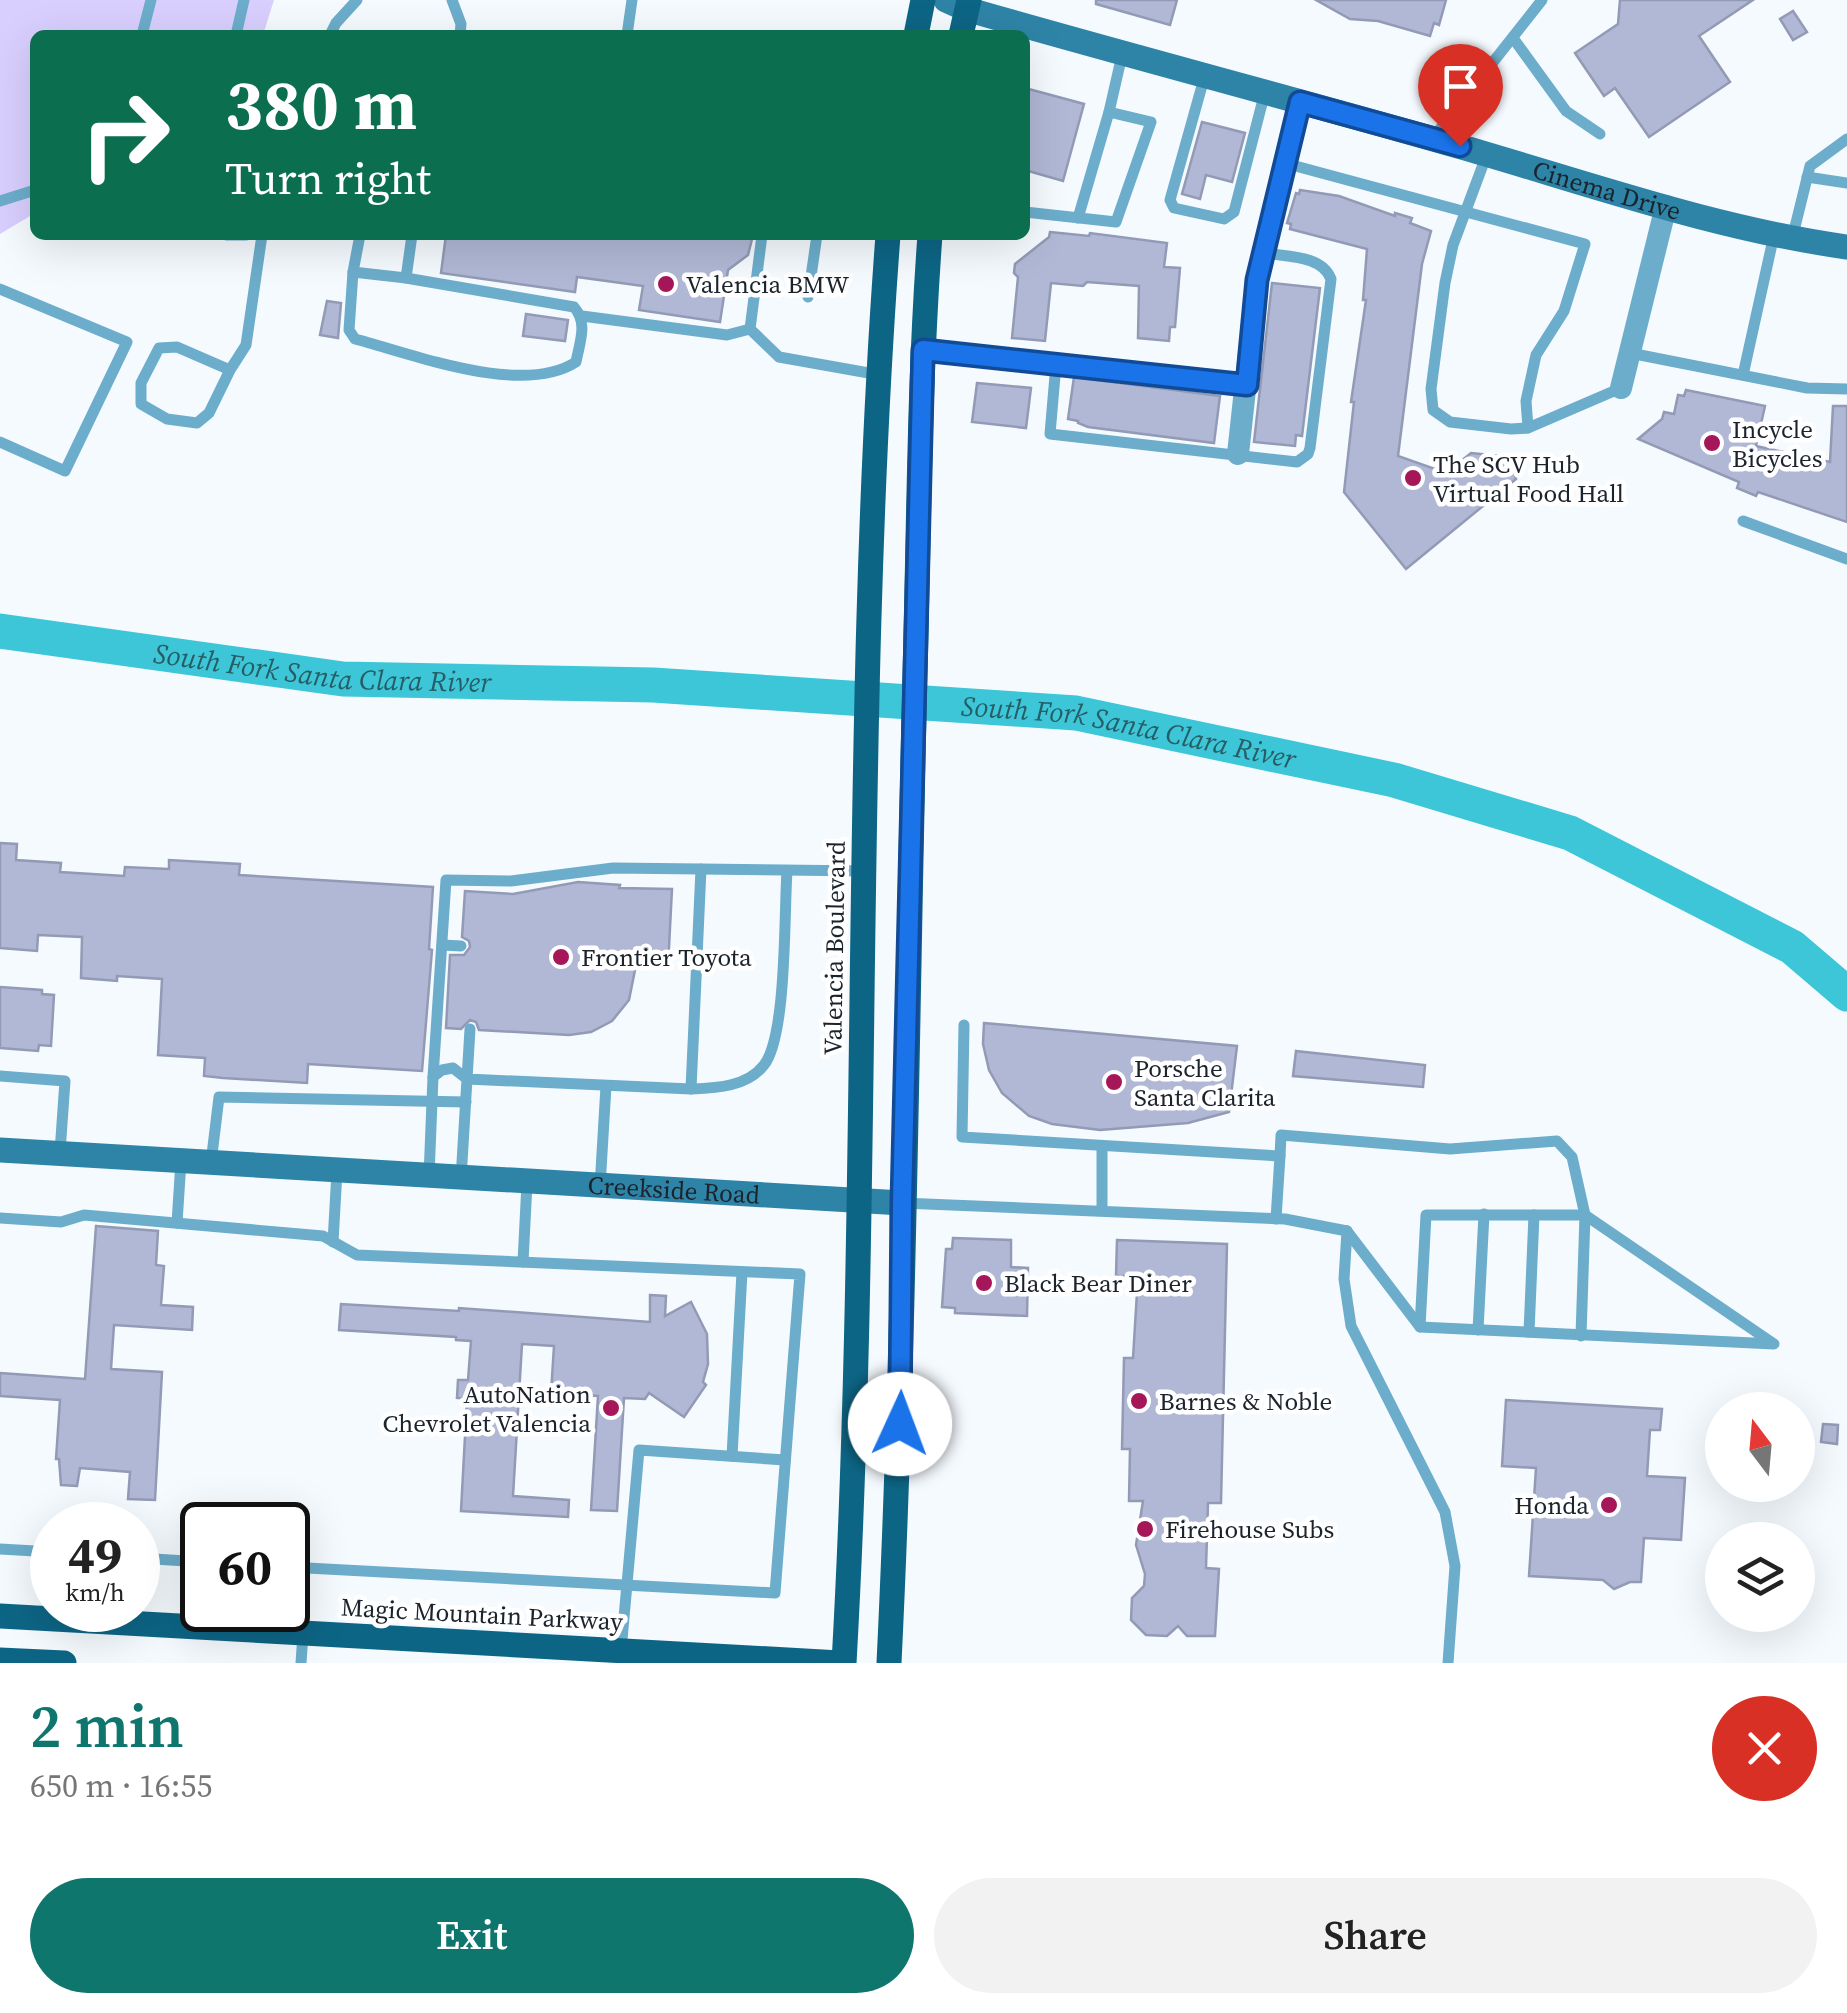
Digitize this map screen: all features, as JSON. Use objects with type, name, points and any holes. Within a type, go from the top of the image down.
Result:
[{"type":"main road","points":[[917,30],[923,0]]},
{"type":"main road","points":[[960,30],[961,3]]},
{"type":"main road","name":"Valencia Boulevard","points":[[842,1663],[858,1347],[871,625],[888,240]]},
{"type":"main road","points":[[889,1663],[903,1346],[902,1203],[923,350],[930,240]]},
{"type":"main road","name":"Magic Mountain Parkway","points":[[0,1616],[201,1623],[303,1634],[842,1663]]},
{"type":"main road","points":[[0,1660],[64,1663]]},
{"type":"street","name":"Cinema Drive","points":[[961,3],[1122,55],[1666,206],[1783,237],[1847,247]]},
{"type":"street","points":[[1238,454],[1257,280],[1300,102]]},
{"type":"street","points":[[1621,388],[1666,206]]},
{"type":"street","name":"Creekside Road","points":[[0,1150],[902,1203]]},
{"type":"lane","points":[[143,30],[151,0]]},
{"type":"lane","points":[[237,30],[244,0]]},
{"type":"lane","points":[[332,30],[357,0]]},
{"type":"lane","points":[[452,0],[460,30]]},
{"type":"lane","points":[[628,30],[632,0]]},
{"type":"lane","points":[[1432,139],[1542,0]]},
{"type":"lane","points":[[1513,38],[1566,111],[1600,134]]},
{"type":"lane","points":[[1078,218],[1122,55]]},
{"type":"lane","points":[[1204,75],[1170,200],[1174,208],[1224,219],[1234,212],[1265,92]]},
{"type":"lane","points":[[1030,213],[1116,222],[1151,122],[1109,112]]},
{"type":"lane","points":[[1743,375],[1783,237],[1810,166],[1847,140]]},
{"type":"lane","points":[[1487,154],[1453,245],[1431,388],[1433,410],[1450,422],[1528,428],[1621,388]]},
{"type":"lane","points":[[1288,164],[1585,244],[1564,311],[1536,355],[1526,402],[1528,428]]},
{"type":"lane","points":[[1807,177],[1847,183]]},
{"type":"lane","points":[[0,202],[30,192]]},
{"type":"lane","points":[[230,370],[177,346],[159,348],[141,383],[141,404],[168,419],[198,423],[209,414],[246,345],[261,240]]},
{"type":"lane","points":[[359,240],[349,330],[355,339],[466,368],[524,376],[564,370],[576,362],[582,316]]},
{"type":"lane","points":[[406,278],[411,240]]},
{"type":"lane","points":[[750,329],[761,240]]},
{"type":"lane","points":[[808,296],[815,240]]},
{"type":"lane","points":[[1056,364],[1050,434],[1297,462],[1310,448],[1331,278],[1318,262],[1265,253]]},
{"type":"lane","points":[[353,272],[574,307],[582,316],[726,335],[750,329]]},
{"type":"lane","points":[[0,289],[128,342],[65,470],[0,442]]},
{"type":"lane","points":[[750,329],[779,358],[880,375]]},
{"type":"lane","points":[[923,350],[1247,385]]},
{"type":"lane","points":[[1630,353],[1807,388],[1847,389]]},
{"type":"lane","points":[[1743,521],[1847,559]]},
{"type":"lane","points":[[429,1176],[446,880],[510,882],[613,868],[866,871]]},
{"type":"lane","points":[[692,1090],[701,868]]},
{"type":"lane","points":[[434,1077],[453,1068],[466,1079],[692,1090],[729,1088],[763,1067],[777,1036],[787,871]]},
{"type":"lane","points":[[442,945],[461,946]]},
{"type":"lane","points":[[964,1025],[962,1137],[1280,1156]]},
{"type":"lane","points":[[461,1179],[470,1029]]},
{"type":"lane","points":[[0,1076],[65,1082],[60,1154]]},
{"type":"lane","points":[[600,1187],[606,1086]]},
{"type":"lane","points":[[211,1163],[219,1097],[466,1102]]},
{"type":"lane","points":[[1276,1219],[1281,1135],[1450,1149],[1556,1141],[1572,1157],[1585,1214],[1581,1336]]},
{"type":"lane","points":[[1102,1146],[1102,1209]]},
{"type":"lane","points":[[177,1224],[181,1161]]},
{"type":"lane","points":[[333,1242],[337,1171]]},
{"type":"lane","points":[[524,1262],[528,1184]]},
{"type":"lane","name":"Creekside Road","points":[[902,1203],[1276,1219],[1346,1231]]},
{"type":"lane","points":[[1478,1330],[1484,1214]]},
{"type":"lane","points":[[1346,1231],[1420,1327],[1774,1344],[1585,1214],[1426,1215],[1420,1327]]},
{"type":"lane","points":[[0,1218],[61,1222],[84,1215],[323,1236],[357,1255],[800,1274],[775,1593],[310,1568]]},
{"type":"lane","points":[[1529,1332],[1534,1215]]},
{"type":"lane","points":[[1346,1231],[1344,1280],[1351,1326],[1445,1512],[1455,1566],[1448,1663]]},
{"type":"lane","points":[[732,1456],[742,1272]]},
{"type":"lane","points":[[621,1651],[640,1450],[784,1460]]},
{"type":"lane","points":[[0,1549],[30,1551]]},
{"type":"lane","points":[[301,1663],[303,1634]]},
{"type":"shaded area","points":[[0,0],[274,0],[265,30],[30,30],[30,216],[0,234]]},
{"type":"building","points":[[1096,0],[1177,0],[1170,25],[1096,4]]},
{"type":"building","points":[[1316,0],[1446,0],[1439,25],[1434,23],[1430,36],[1378,21],[1350,19]]},
{"type":"building","points":[[1620,0],[1753,0],[1699,36],[1730,82],[1649,137],[1615,88],[1604,96],[1575,53],[1618,24]]},
{"type":"building","points":[[1793,11],[1807,32],[1793,40],[1780,19]]},
{"type":"building","points":[[1030,89],[1084,104],[1063,181],[1030,171]]},
{"type":"building","points":[[1202,122],[1245,133],[1232,182],[1206,175],[1200,199],[1182,194]]},
{"type":"building","points":[[1300,190],[1339,196],[1412,218],[1410,223],[1431,231],[1422,264],[1398,456],[1446,473],[1471,453],[1501,456],[1515,474],[1516,479],[1406,569],[1344,492],[1351,402],[1366,300],[1367,249],[1290,229],[1291,224],[1287,223]]},
{"type":"building","points":[[1050,232],[1167,243],[1164,267],[1180,268],[1175,327],[1170,327],[1169,341],[1138,338],[1139,286],[1087,282],[1083,286],[1051,283],[1045,341],[1012,338],[1018,277],[1015,264],[1049,237]]},
{"type":"building","name":"Valencia BMW","points":[[445,240],[752,240],[748,255],[728,270],[720,322],[639,310],[643,286],[577,277],[575,292],[441,273]]},
{"type":"building","points":[[1272,283],[1320,288],[1302,436],[1296,435],[1295,446],[1254,442]]},
{"type":"building","points":[[327,301],[341,303],[338,338],[320,335]]},
{"type":"building","points":[[526,314],[568,320],[565,341],[523,336]]},
{"type":"building","points":[[1074,377],[1220,396],[1214,443],[1088,427],[1068,419]]},
{"type":"building","points":[[977,383],[1031,388],[1026,428],[972,422]]},
{"type":"building","points":[[1686,390],[1765,406],[1756,446],[1830,462],[1833,406],[1847,406],[1847,522],[1758,492],[1756,496],[1737,488],[1739,482],[1638,439],[1662,419],[1664,412],[1674,414],[1678,395],[1684,396]]},
{"type":"building","points":[[0,843],[17,844],[16,860],[61,863],[60,872],[124,876],[125,867],[169,869],[169,860],[240,864],[239,875],[433,887],[422,1071],[308,1064],[307,1083],[223,1078],[204,1076],[205,1058],[158,1055],[162,979],[81,978],[82,937],[38,935],[37,951],[0,948]]},
{"type":"building","name":"Frontier Toyota","points":[[578,882],[672,889],[668,967],[636,965],[629,1000],[612,1021],[591,1032],[569,1035],[479,1030],[476,1022],[470,1020],[461,1029],[446,1028],[450,955],[464,955],[470,947],[462,937],[465,891],[513,894]]},
{"type":"building","points":[[0,987],[42,990],[42,994],[54,995],[51,1046],[39,1045],[38,1051],[0,1048]]},
{"type":"building","name":"Porsche Santa Clarita","points":[[984,1023],[1237,1046],[1229,1112],[1188,1123],[1100,1130],[1052,1124],[1029,1116],[1002,1093],[989,1070],[983,1044]]},
{"type":"building","points":[[1296,1051],[1425,1065],[1423,1087],[1293,1076]]},
{"type":"building","points":[[96,1226],[158,1231],[156,1265],[164,1266],[161,1305],[193,1307],[192,1330],[114,1325],[111,1369],[162,1372],[155,1500],[128,1499],[130,1472],[80,1468],[77,1486],[61,1485],[56,1459],[60,1400],[0,1396],[0,1373],[85,1379]]},
{"type":"building","points":[[953,1238],[1011,1240],[1011,1267],[1028,1268],[1027,1316],[955,1313],[955,1308],[942,1307],[946,1249],[952,1249]]},
{"type":"building","points":[[1117,1240],[1227,1244],[1221,1503],[1208,1503],[1206,1568],[1219,1569],[1215,1636],[1187,1636],[1178,1626],[1167,1636],[1146,1635],[1131,1620],[1132,1598],[1144,1586],[1145,1574],[1136,1545],[1143,1501],[1129,1501],[1130,1449],[1122,1449],[1124,1358],[1133,1358],[1138,1276],[1116,1276]]},
{"type":"building","name":"AutoNation Chevrolet Valencia","points":[[650,1295],[666,1296],[665,1316],[691,1302],[707,1334],[708,1364],[703,1382],[706,1385],[684,1417],[649,1393],[645,1399],[624,1398],[617,1511],[591,1510],[598,1396],[551,1393],[554,1346],[522,1344],[513,1496],[569,1500],[568,1517],[461,1511],[467,1399],[457,1398],[458,1380],[468,1380],[471,1341],[339,1330],[341,1304],[650,1322]]},
{"type":"building","name":"Honda","points":[[1506,1400],[1662,1409],[1660,1430],[1650,1430],[1647,1476],[1685,1478],[1681,1540],[1644,1538],[1641,1582],[1614,1589],[1603,1580],[1529,1576],[1536,1468],[1502,1466]]},
{"type":"building","points":[[1823,1424],[1838,1425],[1837,1444],[1821,1442]]},
{"type":"waterway","name":"South Fork Santa Clara River","points":[[0,631],[343,679],[653,685],[1076,713],[1394,780],[1570,833],[1792,947],[1847,994]]},
{"type":"place","name":"Valencia BMW","points":[[666,284]]},
{"type":"place","name":"Incycle Bicycles","points":[[1712,443]]},
{"type":"place","name":"The SCV Hub Virtual Food Hall","points":[[1413,478]]},
{"type":"place","name":"Frontier Toyota","points":[[561,957]]},
{"type":"place","name":"Porsche Santa Clarita","points":[[1114,1082]]},
{"type":"place","name":"Black Bear Diner","points":[[984,1283]]},
{"type":"place","name":"Barnes & Noble","points":[[1139,1401]]},
{"type":"place","name":"AutoNation Chevrolet Valencia","points":[[611,1408]]},
{"type":"place","name":"Honda","points":[[1609,1505]]},
{"type":"place","name":"Firehouse Subs","points":[[1145,1529]]},
{"type":"route","points":[[900,1424],[923,350],[1247,385],[1257,280],[1300,102],[1460,146]]}]
